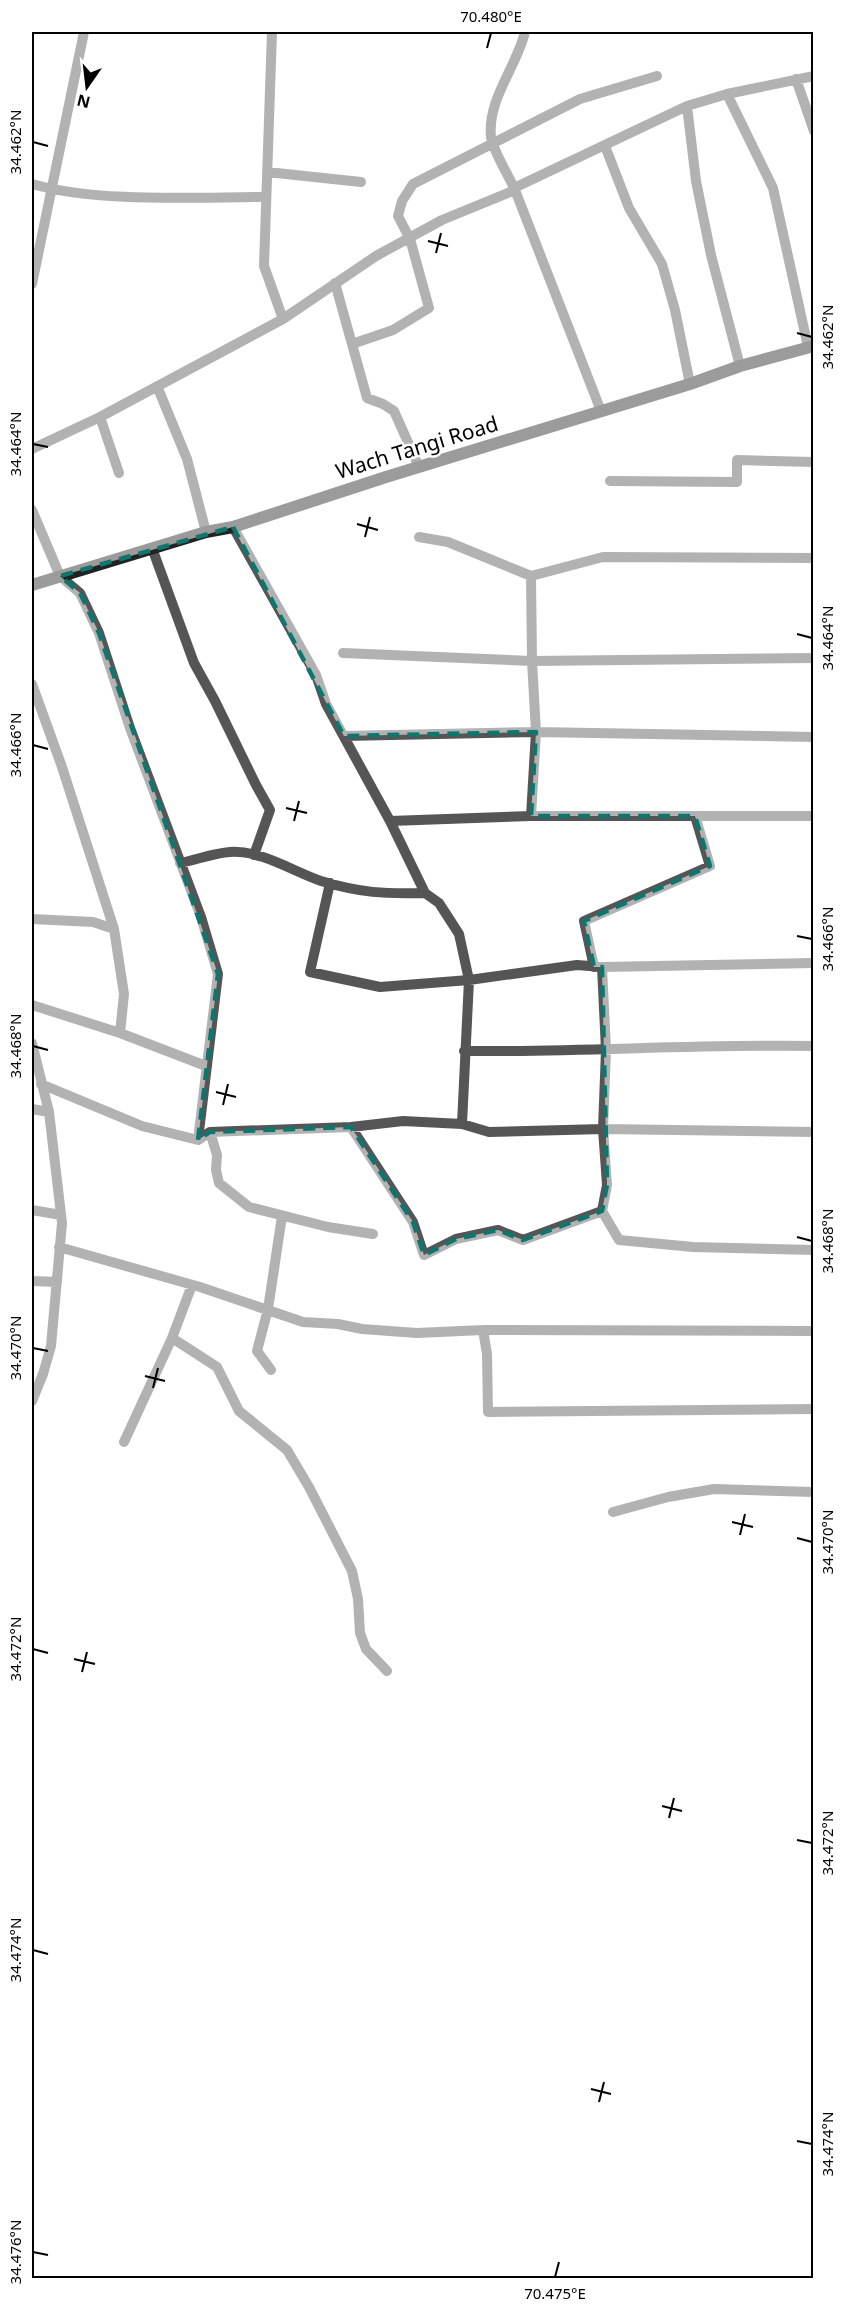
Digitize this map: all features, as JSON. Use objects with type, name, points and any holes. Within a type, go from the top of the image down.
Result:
[{"type":"main road","name":"Wach Tangi Road","points":[[32,585],[206,532],[233,527],[690,384],[740,366],[811,347]]},
{"type":"street","points":[[32,284],[84,32]]},
{"type":"street","points":[[272,32],[264,266],[284,319]]},
{"type":"street","points":[[525,32],[498,99],[491,123],[491,139],[515,189],[601,411]]},
{"type":"street","points":[[352,344],[393,330],[429,309],[410,239],[398,216],[402,201],[413,184],[579,99],[657,76]]},
{"type":"street","points":[[32,449],[100,417],[284,319],[375,256],[442,220],[515,189],[687,106],[728,94],[813,76]]},
{"type":"street","points":[[796,79],[813,131]]},
{"type":"street","points":[[728,94],[773,188],[811,347]]},
{"type":"street","points":[[687,106],[696,181],[711,255],[740,366]]},
{"type":"street","points":[[605,146],[629,208],[663,264],[690,384]]},
{"type":"street","points":[[267,172],[361,182]]},
{"type":"street","points":[[32,184],[50,189],[121,196],[266,197]]},
{"type":"street","points":[[335,283],[367,398],[394,411],[419,467]]},
{"type":"street","points":[[157,386],[187,459],[206,532]]},
{"type":"street","points":[[100,417],[119,473]]},
{"type":"street","points":[[610,481],[737,482],[737,460],[813,462]]},
{"type":"street","points":[[32,510],[60,576],[80,593],[99,633],[130,728],[201,917],[218,974],[198,1140]]},
{"type":"street","points":[[233,527],[316,675],[326,704],[390,821],[425,892],[439,903],[459,934],[469,980],[462,1124]]},
{"type":"street","points":[[419,537],[448,542],[531,576],[603,557],[813,558]]},
{"type":"street","points":[[152,548],[194,663],[216,701],[270,810],[254,855]]},
{"type":"street","points":[[531,576],[536,732],[531,816]]},
{"type":"street","points":[[343,652],[532,661],[813,658]]},
{"type":"street","points":[[32,684],[62,766],[114,929],[124,994],[120,1033]]},
{"type":"street","points":[[344,736],[536,732],[813,737]]},
{"type":"street","points":[[390,821],[531,816],[813,816]]},
{"type":"street","points":[[696,816],[710,866],[584,921],[598,967],[606,1050],[603,1129],[607,1185],[602,1211],[619,1240],[693,1247],[813,1251]]},
{"type":"street","points":[[180,863],[230,852],[254,855],[330,883],[375,894],[425,892]]},
{"type":"street","points":[[330,883],[310,972],[380,987],[469,980],[577,965],[598,967],[813,963]]},
{"type":"street","points":[[32,919],[93,922],[114,929]]},
{"type":"street","points":[[32,1005],[120,1033],[206,1066]]},
{"type":"street","points":[[32,1043],[37,1076],[49,1112],[61,1215],[60,1270],[51,1346],[32,1401]]},
{"type":"street","points":[[464,1051],[545,1052],[713,1045],[813,1046]]},
{"type":"street","points":[[37,1076],[142,1126],[198,1140],[210,1132],[351,1127],[404,1120],[462,1124],[489,1132],[603,1129],[813,1132]]},
{"type":"street","points":[[32,1109],[49,1112]]},
{"type":"street","points":[[351,1127],[413,1222],[424,1255],[456,1239],[498,1230],[523,1240],[602,1211]]},
{"type":"street","points":[[210,1132],[217,1155],[216,1170],[219,1183],[249,1207],[328,1227],[373,1234]]},
{"type":"street","points":[[32,1210],[61,1215]]},
{"type":"street","points":[[271,1370],[257,1351],[268,1309],[282,1216]]},
{"type":"street","points":[[59,1247],[268,1309],[303,1322],[338,1324],[362,1329],[417,1333],[483,1330],[813,1331]]},
{"type":"street","points":[[32,1281],[57,1282]]},
{"type":"street","points":[[124,1442],[172,1338],[192,1286]]},
{"type":"street","points":[[483,1330],[487,1354],[488,1412],[813,1409]]},
{"type":"street","points":[[172,1338],[217,1367],[239,1411],[287,1450],[309,1486],[352,1571],[358,1599],[360,1633],[366,1649],[387,1671]]},
{"type":"street","points":[[613,1512],[668,1497],[714,1489],[813,1492]]},
{"type":"highlighted area","points":[[233,527],[344,736],[536,732],[531,816],[695,816],[710,866],[584,921],[594,967],[602,967],[607,1185],[602,1211],[523,1240],[498,1230],[456,1239],[424,1255],[413,1222],[351,1127],[210,1132],[198,1140],[218,974],[99,633],[80,593],[60,576]]}]
